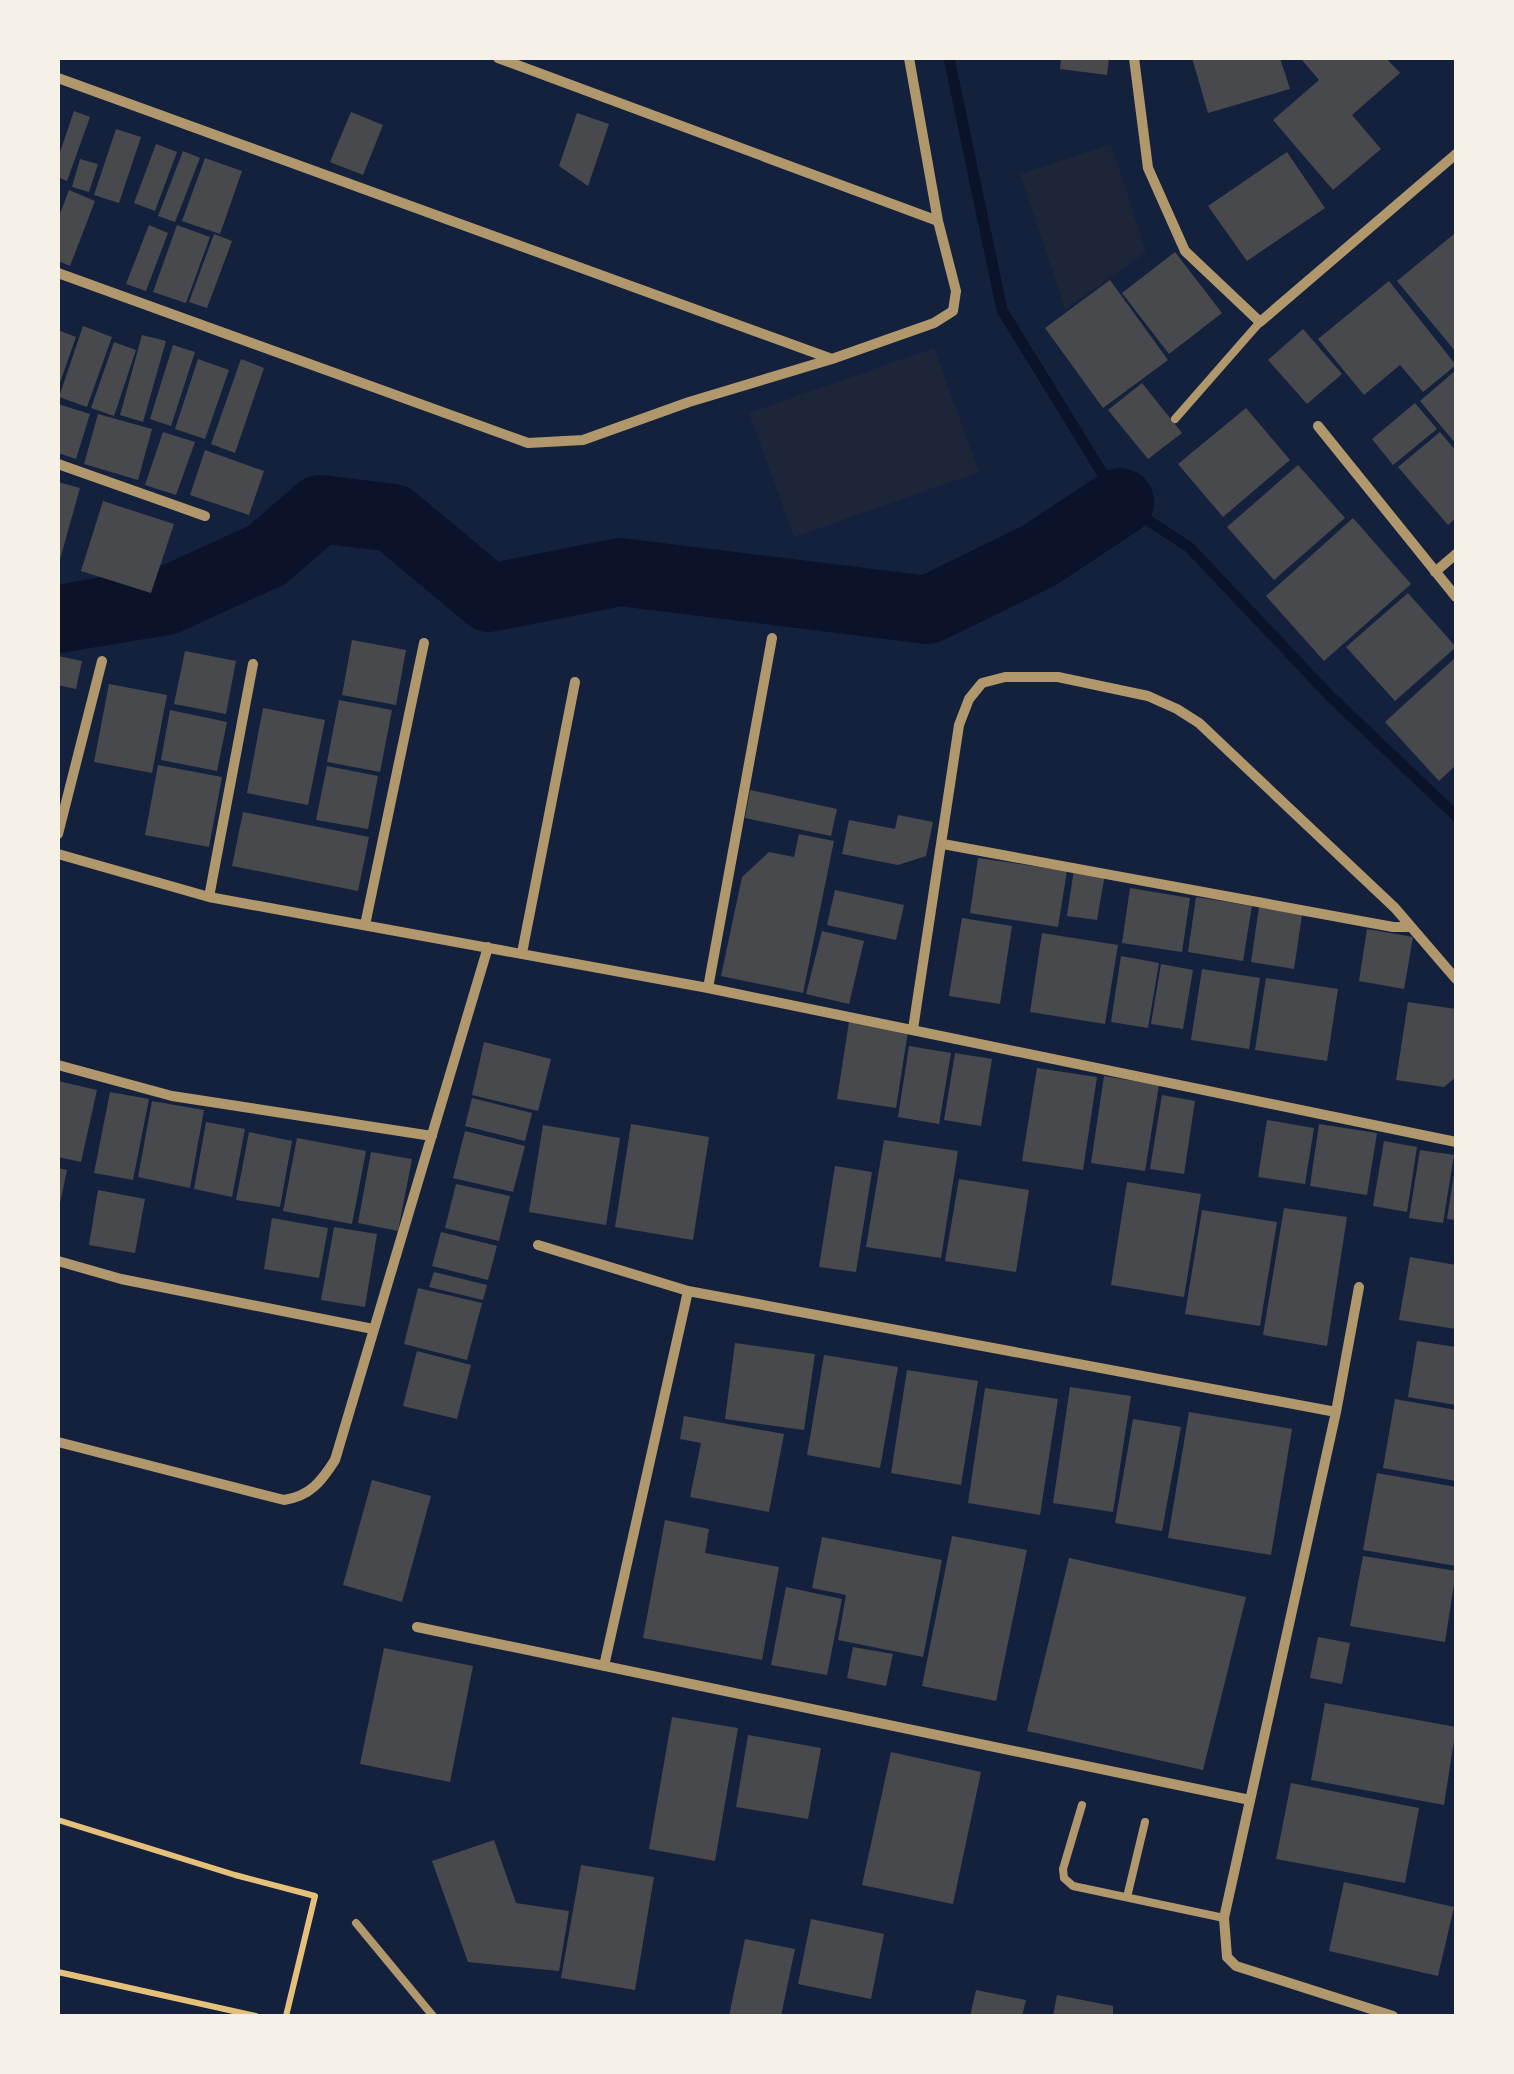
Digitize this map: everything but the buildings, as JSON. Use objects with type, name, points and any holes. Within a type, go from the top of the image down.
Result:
[{"type":"street","points":[[498,58],[938,221]]},
{"type":"street","points":[[58,273],[528,443],[583,440],[689,402],[832,359],[945,318],[953,311],[956,291],[938,221],[909,58]]},
{"type":"street","points":[[1134,58],[1148,168],[1185,251],[1260,322],[1456,154]]},
{"type":"street","points":[[58,78],[832,359]]},
{"type":"street","points":[[1318,426],[1456,597]]},
{"type":"street","points":[[58,464],[205,516]]},
{"type":"street","points":[[1434,572],[1456,554]]},
{"type":"street","points":[[708,988],[772,638]]},
{"type":"street","points":[[365,925],[424,643]]},
{"type":"street","points":[[58,834],[102,661]]},
{"type":"street","points":[[209,897],[253,664]]},
{"type":"street","points":[[913,1029],[959,725],[969,699],[982,683],[1006,676],[1058,677],[1148,696],[1199,723],[1394,908],[1456,979]]},
{"type":"street","points":[[522,953],[575,682]]},
{"type":"street","points":[[943,844],[1393,927],[1411,927]]},
{"type":"street","points":[[58,854],[209,897],[708,988],[1456,1142]]},
{"type":"street","points":[[58,1442],[284,1500],[304,1496],[322,1479],[335,1460],[488,947]]},
{"type":"street","points":[[58,1065],[172,1096],[432,1136]]},
{"type":"street","points":[[538,1246],[688,1291],[1336,1412]]},
{"type":"street","points":[[58,1261],[121,1279],[373,1328]]},
{"type":"street","points":[[1358,1287],[1336,1412],[1224,1918],[1228,1956],[1236,1966],[1392,2016]]},
{"type":"street","points":[[604,1666],[688,1291]]},
{"type":"street","points":[[417,1627],[1250,1800]]},
{"type":"lane","points":[[1175,419],[1260,322]]},
{"type":"lane","points":[[1082,1805],[1064,1869],[1064,1878],[1072,1886],[1224,1918]]},
{"type":"lane","points":[[1127,1898],[1145,1822]]},
{"type":"lane","points":[[356,1923],[433,2016]]},
{"type":"path","points":[[58,1832],[58,1820],[315,1896],[286,2016]]},
{"type":"path","points":[[58,1972],[256,2016]]},
{"type":"shaded area","points":[[1111,144],[1146,252],[1065,309],[1020,174]]},
{"type":"shaded area","points":[[934,348],[979,472],[794,537],[749,413]]},
{"type":"waterway","points":[[949,58],[1002,310],[1120,502],[1189,547],[1330,696],[1456,816]]},
{"type":"waterway","points":[[58,619],[166,601],[267,555],[320,509],[393,518],[489,598],[620,572],[928,610],[1040,555],[1120,502]]}]
